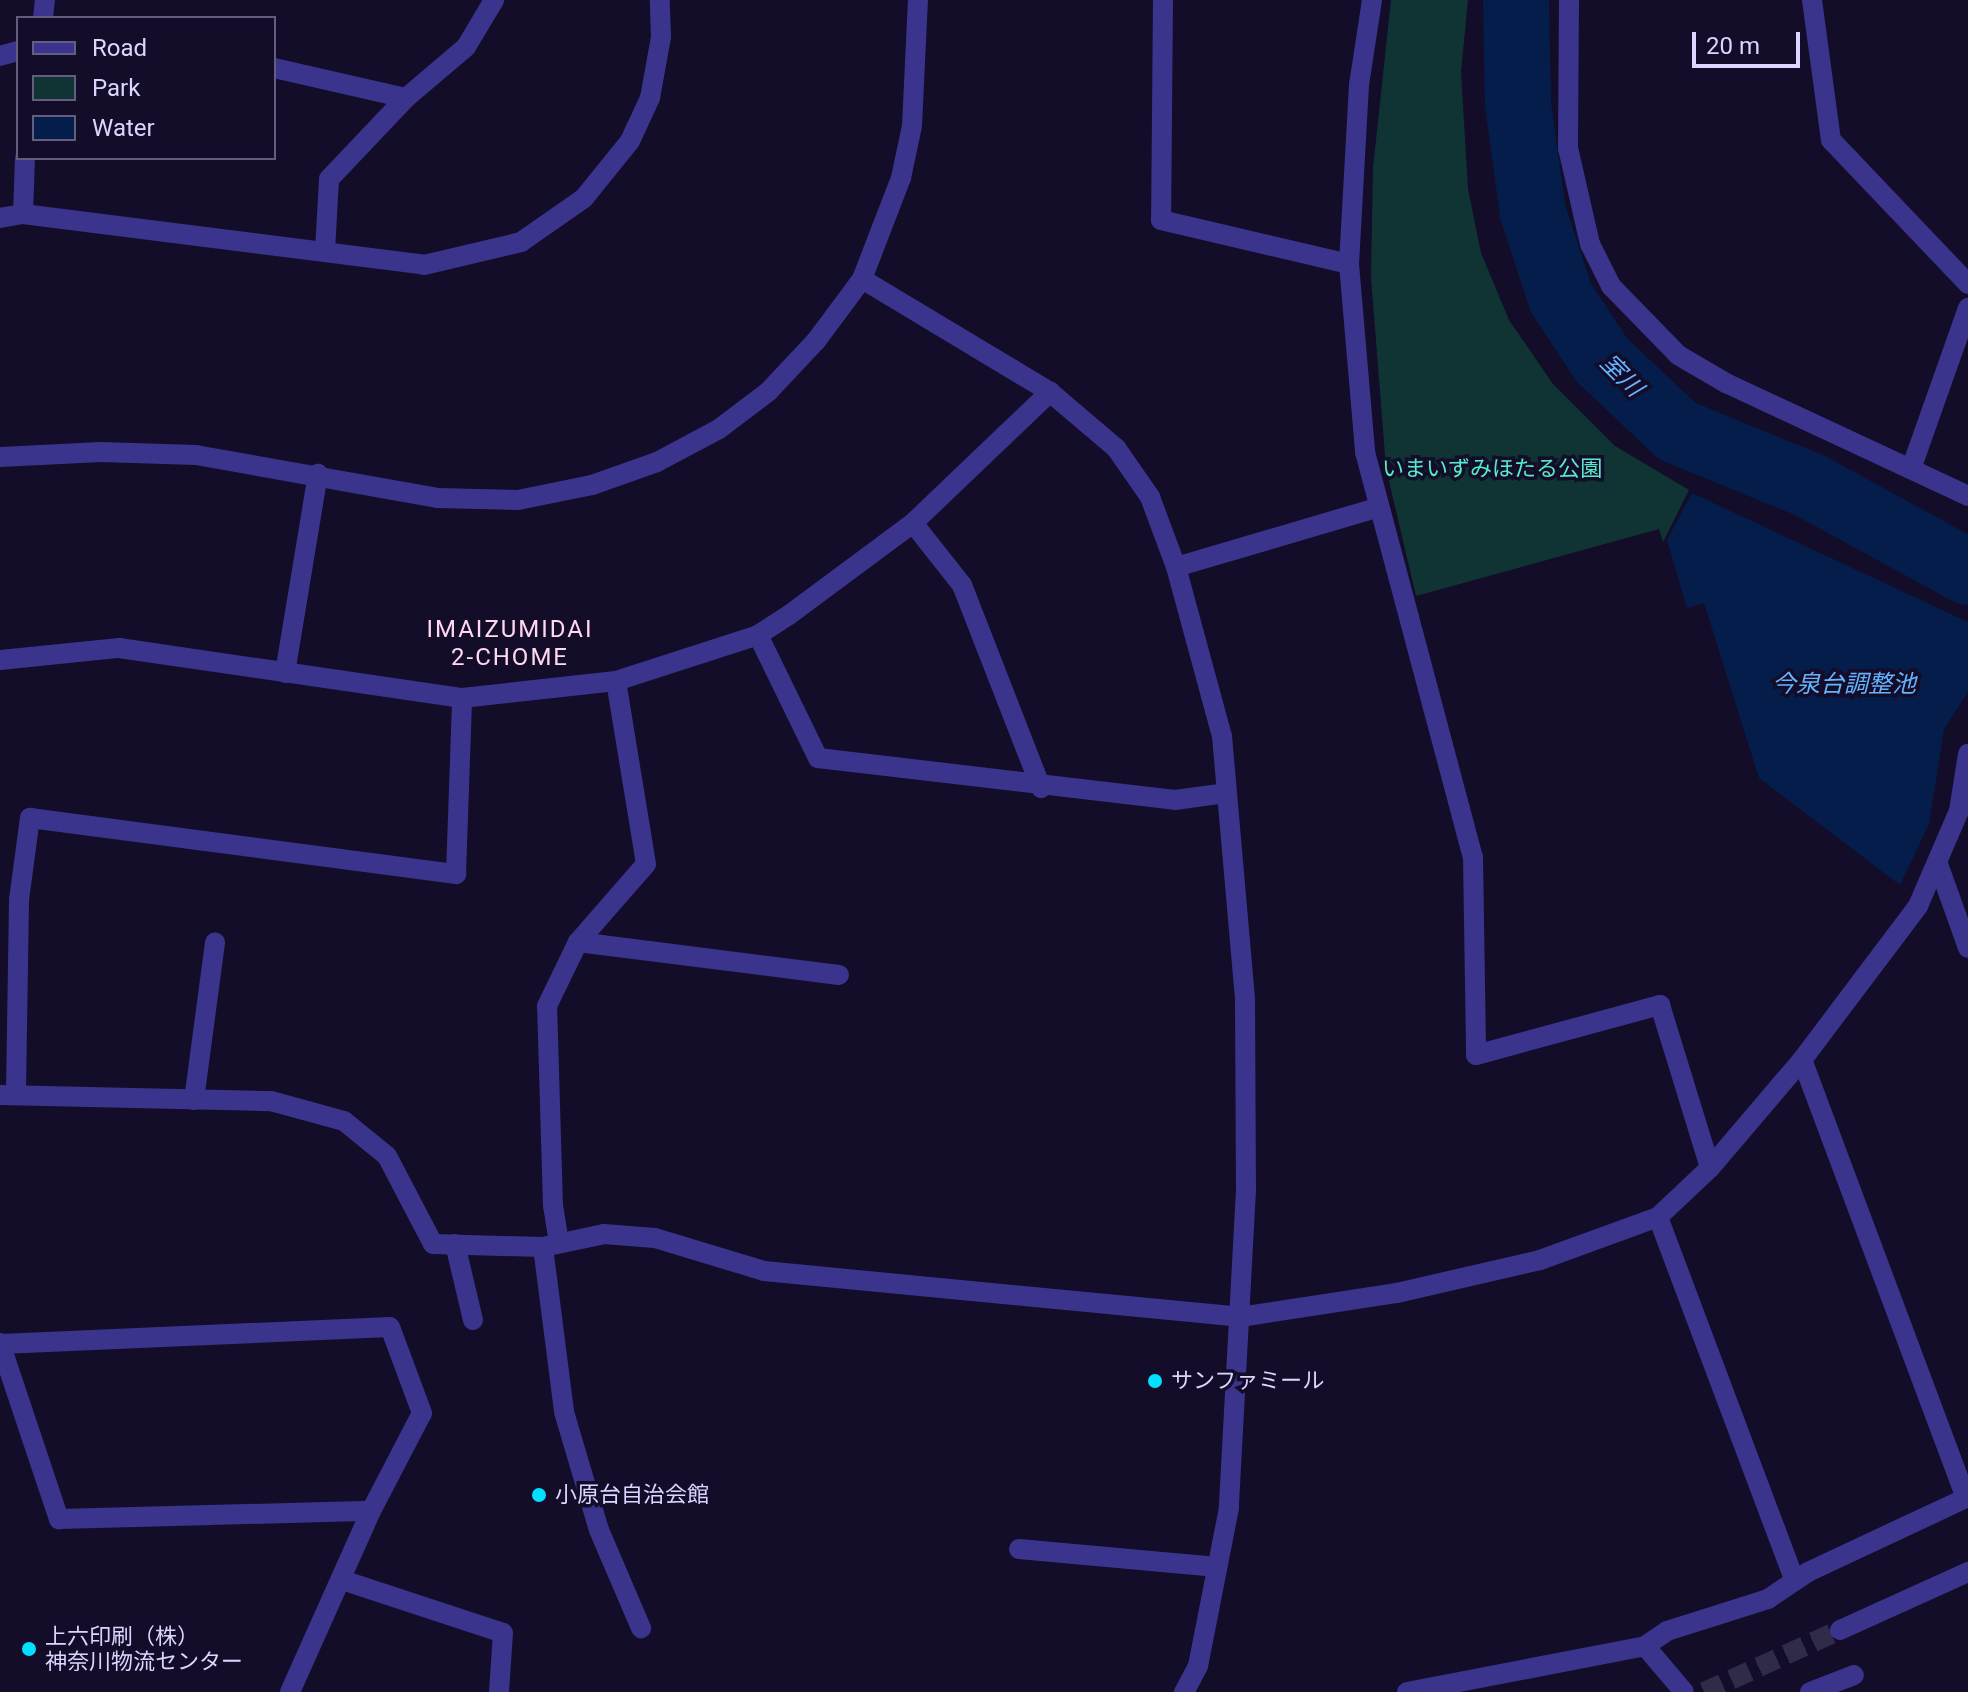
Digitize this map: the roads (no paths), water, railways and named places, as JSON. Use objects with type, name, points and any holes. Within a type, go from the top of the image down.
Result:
[{"type":"street","points":[[325,251],[329,179],[406,98],[466,47],[494,0]]},
{"type":"street","points":[[0,218],[23,214],[424,265],[521,242],[584,198],[630,141],[650,98],[661,37],[660,0]]},
{"type":"street","points":[[0,457],[101,452],[196,455],[318,474],[437,498],[518,500],[592,485],[657,462],[719,429],[769,391],[816,341],[862,279],[901,178],[912,126],[918,0]]},
{"type":"street","points":[[1163,0],[1161,220],[1349,264]]},
{"type":"street","points":[[1372,0],[1359,85],[1349,264],[1365,452],[1376,508],[1473,857],[1476,1055],[1660,1005],[1710,1168]]},
{"type":"street","points":[[1569,0],[1568,148],[1590,244],[1611,286],[1678,355],[1726,383],[1968,496]]},
{"type":"street","points":[[1812,0],[1831,140],[1968,284]]},
{"type":"street","points":[[276,68],[406,98]]},
{"type":"street","points":[[23,214],[25,160]]},
{"type":"street","points":[[862,279],[1050,392],[1116,448],[1150,497],[1176,567],[1222,736],[1245,1001],[1246,1190],[1229,1508],[1198,1666],[1184,1692]]},
{"type":"street","points":[[1911,469],[1968,308]]},
{"type":"street","points":[[0,660],[119,648],[462,698],[616,681],[758,635],[845,577],[913,523],[1050,392]]},
{"type":"street","points":[[285,673],[318,474]]},
{"type":"street","points":[[1176,567],[1376,508]]},
{"type":"street","points":[[913,523],[962,585],[1041,788]]},
{"type":"street","points":[[758,635],[818,758],[1041,788],[1175,800],[1226,793]]},
{"type":"street","points":[[616,681],[646,864],[578,942],[547,1006],[553,1206],[551,1245],[564,1412],[599,1530],[641,1628]]},
{"type":"street","points":[[462,698],[456,874],[30,818],[19,900],[8,1093],[271,1101],[344,1121],[387,1156],[433,1244],[551,1245],[604,1234],[655,1238],[764,1271],[1240,1317],[1397,1293],[1540,1260],[1658,1217],[1710,1168],[1802,1060],[1918,906],[1959,811],[1968,754]]},
{"type":"street","points":[[1938,864],[1968,948]]},
{"type":"street","points":[[194,1100],[215,942]]},
{"type":"street","points":[[578,942],[839,975]]},
{"type":"street","points":[[1407,1692],[1645,1646],[1667,1631],[1768,1599],[1794,1579],[1966,1498],[1802,1060]]},
{"type":"street","points":[[1658,1217],[1794,1579]]},
{"type":"street","points":[[455,1244],[473,1320]]},
{"type":"street","points":[[290,1692],[371,1511],[422,1413],[390,1327],[1,1343],[59,1519],[371,1511]]},
{"type":"street","points":[[1019,1549],[1217,1567]]},
{"type":"street","points":[[1840,1630],[1968,1572]]},
{"type":"street","points":[[342,1580],[503,1633],[499,1692]]},
{"type":"street","points":[[1645,1646],[1684,1692]]},
{"type":"street","points":[[1823,1690],[1854,1675]]},
{"type":"water","name":"今泉台調整池","points":[[1692,493],[1968,622],[1968,692],[1944,729],[1929,824],[1900,885],[1759,778],[1704,603],[1687,608],[1667,540]]},
{"type":"waterway","name":"室川","points":[[1516,0],[1518,104],[1533,213],[1561,298],[1602,360],[1677,431],[1811,486],[1968,572]]},
{"type":"tunnel","points":[[1704,1692],[1840,1630]]},
{"type":"place","name":"サンファミール","points":[[1155,1381]]},
{"type":"place","name":"小原台自治会館","points":[[539,1495]]},
{"type":"place","name":"上六印刷（株） 神奈川物流センター","points":[[29,1649]]},
{"type":"district","name":"IMAIZUMIDAI 2-CHOME","points":[[510,644]]},
{"type":"park label","name":"いまいずみほたる公園","points":[[1492,469]]}]
